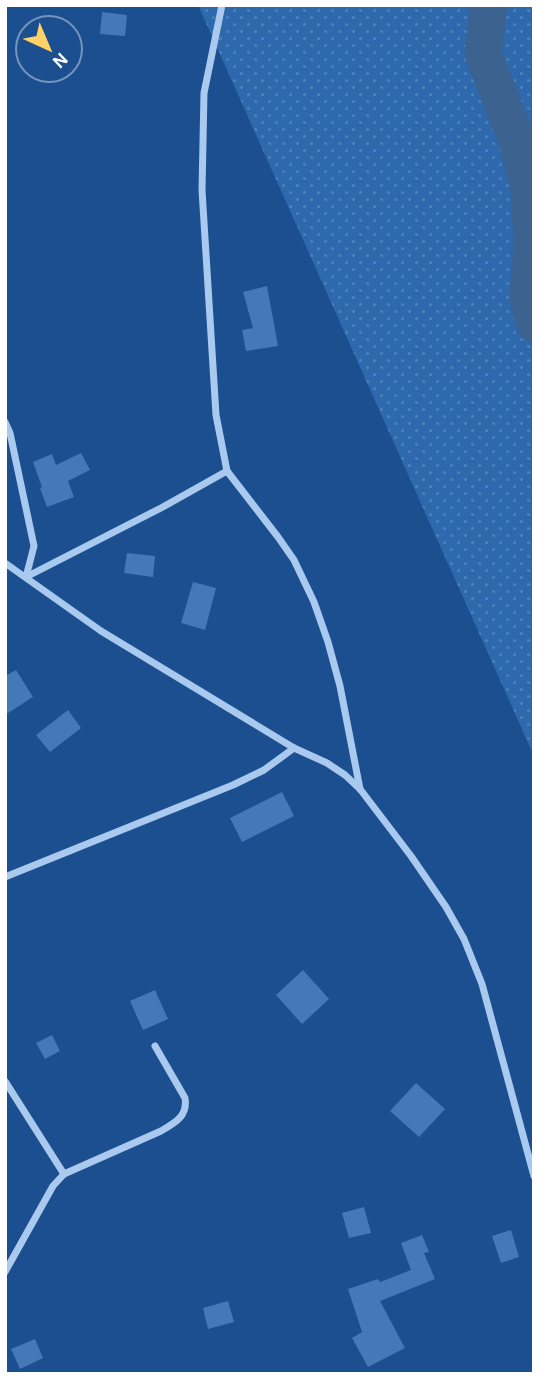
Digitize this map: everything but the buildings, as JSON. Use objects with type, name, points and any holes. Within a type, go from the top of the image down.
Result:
[{"type":"street","points":[[222,5],[204,93],[202,190],[216,415],[227,471],[289,553],[314,602],[340,686],[360,789]]},
{"type":"street","points":[[5,422],[10,433],[34,546],[26,577]]},
{"type":"street","points":[[26,577],[227,471]]},
{"type":"street","points":[[5,563],[101,631],[294,748],[327,763],[360,789],[446,906],[464,939],[482,984],[534,1176]]},
{"type":"street","points":[[5,877],[233,785],[264,770],[294,748]]},
{"type":"street","points":[[5,1272],[53,1186],[64,1174],[161,1130],[183,1114],[186,1107],[185,1098],[155,1046]]},
{"type":"street","points":[[5,1082],[64,1174]]},
{"type":"shaded area","points":[[198,5],[534,5],[534,756]]},
{"type":"waterway","points":[[489,5],[483,53],[516,138],[529,189],[532,243],[528,298],[534,323]]}]
